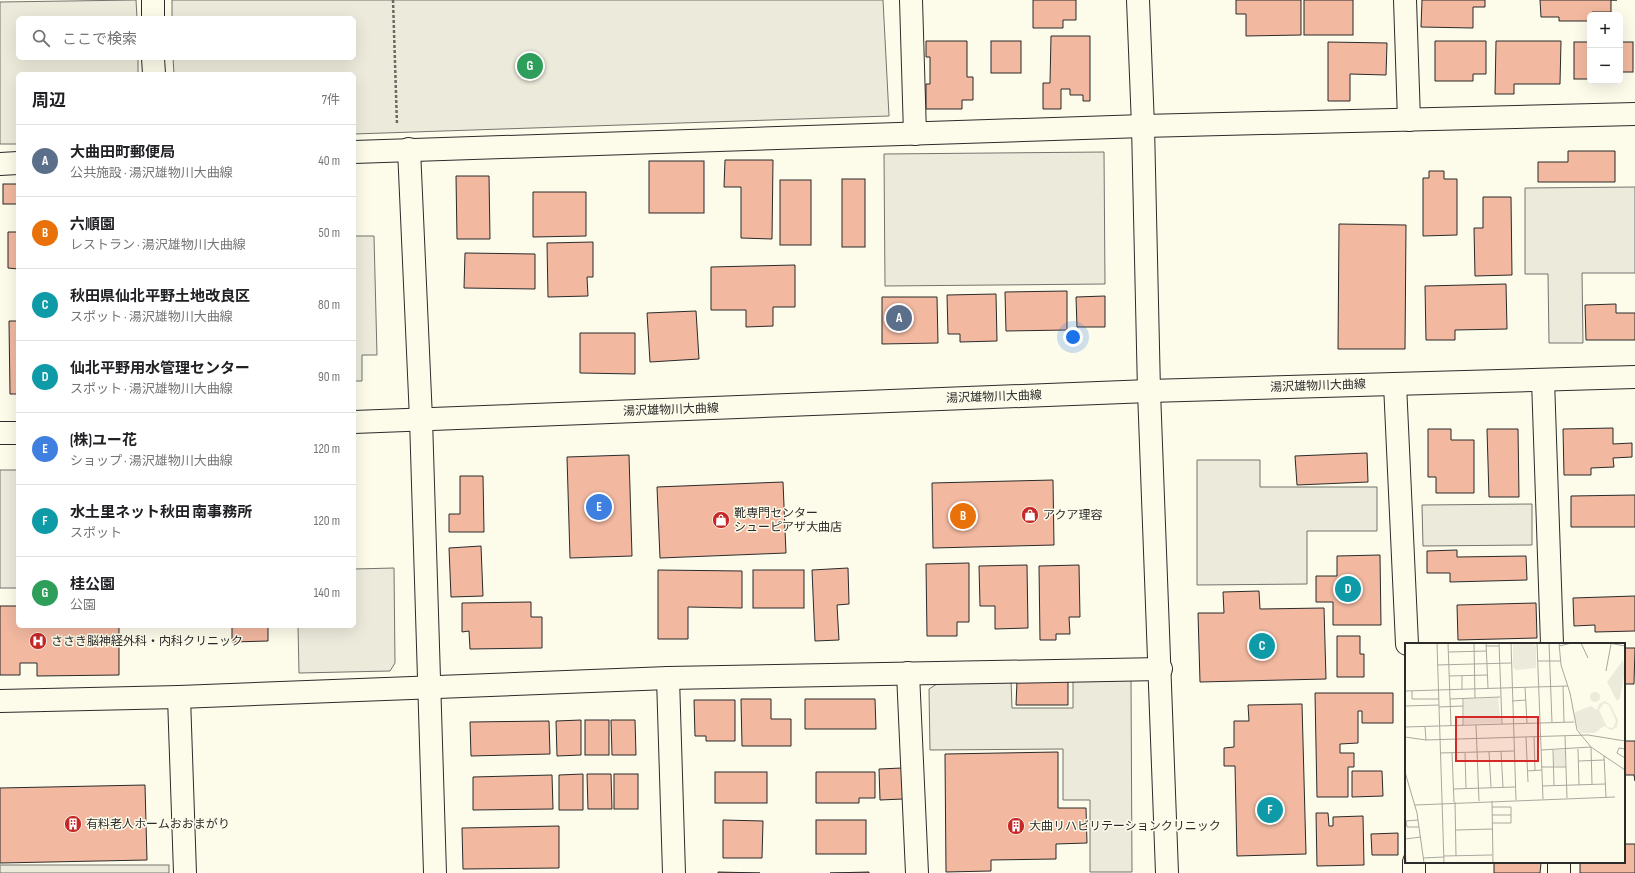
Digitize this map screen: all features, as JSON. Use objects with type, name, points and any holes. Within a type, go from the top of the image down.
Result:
[{"type":"street","points":[[153,0],[153,16]]},
{"type":"street","points":[[911,0],[915,134]]},
{"type":"street","points":[[1138,0],[1143,126],[1149,391],[1167,873]]},
{"type":"street","points":[[1405,0],[1409,120]]},
{"type":"street","points":[[154,60],[154,72]]},
{"type":"street","points":[[356,152],[1143,126],[1635,114]]},
{"type":"street","points":[[403,150],[421,419],[435,873]]},
{"type":"street","points":[[0,164],[16,163]]},
{"type":"street","name":"湯沢雄物川大曲線","points":[[356,422],[1149,391],[1635,377]]},
{"type":"street","points":[[1543,380],[1552,643]]},
{"type":"street","points":[[1395,384],[1407,643]]},
{"type":"street","points":[[0,433],[16,433]]},
{"type":"street","points":[[0,701],[179,697],[668,678],[1160,669]]},
{"type":"street","points":[[908,673],[917,873]]},
{"type":"street","points":[[668,678],[674,873]]},
{"type":"street","points":[[179,697],[185,873]]},
{"type":"street","points":[[1558,863],[1559,873]]},
{"type":"path","points":[[393,0],[403,150]]},
{"type":"shaded area","points":[[136,0],[137,16],[16,16],[16,60],[138,60],[138,72],[16,72],[16,144],[0,144],[0,2]]},
{"type":"shaded area","points":[[172,0],[883,0],[889,116],[356,134],[356,72],[174,72],[173,60],[356,60],[356,16],[172,16]]},
{"type":"shaded area","points":[[1104,152],[1105,284],[885,286],[884,154]]},
{"type":"shaded area","points":[[1635,187],[1635,273],[1582,273],[1583,343],[1549,343],[1548,274],[1525,274],[1525,188]]},
{"type":"shaded area","points":[[356,236],[374,236],[377,355],[362,355],[362,381],[356,381]]},
{"type":"shaded area","points":[[1197,460],[1260,460],[1260,487],[1377,487],[1377,531],[1307,531],[1307,584],[1197,585]]},
{"type":"shaded area","points":[[0,470],[16,470],[16,588],[0,588]]},
{"type":"shaded area","points":[[1532,504],[1532,545],[1423,546],[1422,505]]},
{"type":"shaded area","points":[[394,568],[395,663],[390,671],[299,673],[298,628],[356,628],[356,569]]},
{"type":"shaded area","points":[[1073,678],[1131,678],[1132,872],[1090,872],[1090,800],[1063,800],[1063,749],[930,750],[929,689],[943,680],[1011,680],[1012,708],[1073,708]]},
{"type":"shaded area","points":[[0,865],[169,865],[169,873],[0,873]]},
{"type":"building","points":[[1033,0],[1076,0],[1076,20],[1063,20],[1063,28],[1033,28]]},
{"type":"building","points":[[1236,0],[1301,0],[1301,35],[1246,36],[1246,14],[1236,14]]},
{"type":"building","points":[[1304,0],[1353,0],[1353,35],[1304,35]]},
{"type":"building","points":[[1422,0],[1485,0],[1485,7],[1473,7],[1473,28],[1421,27]]},
{"type":"building","points":[[1540,0],[1611,0],[1611,12],[1587,12],[1587,21],[1559,21],[1559,17],[1541,17]]},
{"type":"building","points":[[1051,36],[1090,36],[1090,101],[1083,101],[1083,95],[1070,95],[1070,89],[1061,89],[1061,109],[1043,109],[1043,83],[1050,83]]},
{"type":"building","points":[[926,41],[967,41],[967,77],[973,77],[973,100],[962,100],[962,109],[926,109],[926,84],[930,84],[930,57],[926,57]]},
{"type":"building","points":[[991,41],[1021,41],[1021,73],[991,73]]},
{"type":"building","points":[[1435,41],[1486,41],[1486,74],[1473,74],[1473,81],[1435,81]]},
{"type":"building","points":[[1496,41],[1561,41],[1560,84],[1514,84],[1514,94],[1495,94]]},
{"type":"building","points":[[1328,42],[1387,43],[1386,75],[1350,74],[1350,101],[1328,101]]},
{"type":"building","points":[[1574,42],[1587,42],[1587,79],[1574,79]]},
{"type":"building","points":[[1623,42],[1633,42],[1633,72],[1623,72]]},
{"type":"building","points":[[1568,151],[1615,151],[1615,182],[1538,182],[1538,162],[1568,162]]},
{"type":"building","points":[[725,160],[773,160],[772,239],[741,238],[741,187],[724,187]]},
{"type":"building","points":[[649,161],[704,161],[704,213],[649,213]]},
{"type":"building","points":[[1429,171],[1444,171],[1444,179],[1457,179],[1457,235],[1423,236],[1423,178],[1429,178]]},
{"type":"building","points":[[456,176],[489,176],[490,239],[457,239]]},
{"type":"building","points":[[842,179],[865,179],[865,247],[842,247]]},
{"type":"building","points":[[780,180],[811,180],[811,245],[780,245]]},
{"type":"building","points":[[3,184],[16,184],[16,204],[3,204]]},
{"type":"building","points":[[533,192],[586,192],[586,236],[533,237]]},
{"type":"building","points":[[1483,197],[1511,197],[1512,275],[1475,276],[1474,228],[1483,228]]},
{"type":"building","points":[[1339,224],[1406,225],[1405,349],[1338,349]]},
{"type":"building","points":[[8,232],[16,232],[16,269],[8,268]]},
{"type":"building","points":[[593,242],[593,277],[587,277],[588,296],[548,297],[547,243]]},
{"type":"building","points":[[465,253],[535,254],[535,289],[464,288]]},
{"type":"building","points":[[795,265],[795,307],[773,307],[773,326],[746,327],[746,310],[711,310],[711,267]]},
{"type":"building","points":[[1506,284],[1507,329],[1455,330],[1455,340],[1426,340],[1425,286]]},
{"type":"building","points":[[1067,291],[1067,330],[1006,331],[1005,292]]},
{"type":"building","points":[[996,294],[997,341],[960,342],[960,334],[948,334],[947,295]]},
{"type":"building","points":[[1105,296],[1105,327],[1077,327],[1076,297]]},
{"type":"building","points":[[882,297],[937,297],[938,343],[882,344]]},
{"type":"building","points":[[1616,304],[1616,313],[1635,313],[1635,340],[1586,340],[1585,305]]},
{"type":"building","points":[[696,311],[699,359],[650,362],[647,313]]},
{"type":"building","points":[[9,321],[16,321],[16,394],[10,394]]},
{"type":"building","points":[[580,333],[635,333],[635,374],[580,373]]},
{"type":"building","points":[[1613,428],[1613,444],[1632,443],[1632,457],[1613,458],[1614,467],[1591,468],[1591,475],[1564,475],[1563,429]]},
{"type":"building","points":[[1428,429],[1451,429],[1451,440],[1474,440],[1474,493],[1436,493],[1436,477],[1428,477]]},
{"type":"building","points":[[1487,429],[1518,429],[1519,497],[1489,497]]},
{"type":"building","points":[[1367,453],[1368,482],[1297,485],[1295,456]]},
{"type":"building","points":[[629,455],[632,556],[570,558],[567,457]]},
{"type":"building","points":[[460,476],[483,476],[484,532],[449,532],[449,514],[460,514]]},
{"type":"building","points":[[1053,480],[1054,545],[933,548],[932,483]]},
{"type":"building","name":"靴専門センター シューピアザ大曲店","points":[[783,482],[786,553],[660,558],[657,487]]},
{"type":"building","points":[[1635,495],[1635,527],[1571,527],[1571,496]]},
{"type":"building","points":[[481,546],[483,596],[451,597],[449,548]]},
{"type":"building","points":[[1457,550],[1457,557],[1526,556],[1527,580],[1450,582],[1450,573],[1427,573],[1427,551]]},
{"type":"building","points":[[1380,555],[1381,625],[1333,625],[1333,602],[1316,602],[1316,576],[1337,576],[1337,556]]},
{"type":"building","points":[[969,563],[969,622],[957,622],[957,636],[927,636],[926,564]]},
{"type":"building","points":[[1027,565],[1028,628],[995,629],[995,606],[980,606],[979,566]]},
{"type":"building","points":[[1079,565],[1080,617],[1069,617],[1070,634],[1056,634],[1056,640],[1040,640],[1039,566]]},
{"type":"building","points":[[848,568],[849,604],[837,605],[839,640],[815,641],[812,570]]},
{"type":"building","points":[[658,570],[742,571],[742,608],[688,607],[688,639],[658,639]]},
{"type":"building","points":[[753,570],[804,570],[804,608],[753,608]]},
{"type":"building","points":[[1259,591],[1260,609],[1324,608],[1326,679],[1200,682],[1198,613],[1224,613],[1223,592]]},
{"type":"building","points":[[1635,596],[1635,631],[1595,632],[1595,625],[1574,626],[1573,598]]},
{"type":"building","points":[[531,602],[531,617],[542,617],[542,648],[470,649],[469,631],[462,632],[462,603]]},
{"type":"building","points":[[1536,603],[1537,638],[1458,640],[1457,605]]},
{"type":"building","points":[[0,606],[16,606],[16,628],[119,628],[119,675],[37,676],[37,663],[20,663],[20,675],[0,675]]},
{"type":"building","points":[[232,628],[268,628],[268,641],[232,642]]},
{"type":"building","points":[[1337,636],[1360,636],[1360,654],[1364,654],[1364,677],[1337,677]]},
{"type":"building","points":[[1625,648],[1635,648],[1634,684],[1625,684]]},
{"type":"building","points":[[1017,681],[1068,681],[1068,705],[1016,705]]},
{"type":"building","points":[[1315,693],[1393,693],[1393,723],[1362,723],[1362,711],[1358,711],[1358,743],[1340,744],[1340,753],[1354,753],[1354,767],[1348,767],[1348,797],[1317,797]]},
{"type":"building","points":[[741,699],[771,699],[771,719],[791,719],[791,746],[742,746]]},
{"type":"building","points":[[805,699],[875,699],[876,729],[805,729]]},
{"type":"building","points":[[694,700],[735,700],[735,741],[706,741],[706,736],[695,736]]},
{"type":"building","points":[[1302,704],[1306,854],[1237,856],[1235,766],[1224,766],[1224,748],[1234,747],[1234,721],[1249,721],[1248,705]]},
{"type":"building","points":[[581,720],[581,755],[557,756],[556,721]]},
{"type":"building","points":[[585,720],[609,720],[609,755],[585,755]]},
{"type":"building","points":[[611,720],[635,720],[636,755],[612,755]]},
{"type":"building","points":[[549,721],[550,754],[471,756],[470,722]]},
{"type":"building","points":[[1625,741],[1635,741],[1635,781],[1634,775],[1625,775]]},
{"type":"building","name":"大曲リハビリテーションクリニック","points":[[1058,752],[1058,808],[1086,808],[1087,843],[1056,844],[1056,859],[991,860],[991,871],[946,872],[945,754]]},
{"type":"building","points":[[902,768],[903,799],[880,800],[879,769]]},
{"type":"building","points":[[1352,771],[1382,771],[1383,796],[1352,797]]},
{"type":"building","points":[[715,772],[767,772],[767,803],[715,803]]},
{"type":"building","points":[[816,772],[875,772],[875,798],[859,798],[859,803],[816,803]]},
{"type":"building","points":[[583,774],[583,810],[559,810],[559,775]]},
{"type":"building","points":[[587,774],[611,774],[612,809],[588,809]]},
{"type":"building","points":[[614,774],[638,774],[638,809],[614,809]]},
{"type":"building","points":[[552,775],[553,809],[473,810],[473,777]]},
{"type":"building","name":"有料老人ホームおおまがり","points":[[145,785],[147,860],[0,863],[0,788]]},
{"type":"building","points":[[1316,813],[1328,813],[1329,826],[1333,826],[1333,817],[1363,816],[1364,865],[1317,866]]},
{"type":"building","points":[[723,820],[763,821],[762,858],[723,858]]},
{"type":"building","points":[[816,820],[866,820],[866,854],[816,854]]},
{"type":"building","points":[[559,826],[559,868],[463,869],[462,828]]},
{"type":"building","points":[[1398,833],[1398,855],[1372,855],[1371,834]]},
{"type":"building","points":[[1625,844],[1635,844],[1635,873],[1580,873],[1580,863],[1625,863]]},
{"type":"building","points":[[1494,863],[1541,863],[1540,873],[1494,873]]},
{"type":"building","points":[[718,872],[760,873],[718,873]]},
{"type":"building","points":[[869,872],[869,873],[830,873]]},
{"type":"place","name":"桂公園","points":[[530,66]]},
{"type":"place","name":"大曲田町郵便局","points":[[899,318]]},
{"type":"place","name":"(株)ユー花","points":[[599,507]]},
{"type":"place","name":"アクア理容","points":[[1030,515]]},
{"type":"place","name":"六順園","points":[[963,516]]},
{"type":"place","name":"靴専門センター シューピアザ大曲店","points":[[721,520]]},
{"type":"place","name":"仙北平野用水管理センター","points":[[1348,589]]},
{"type":"place","name":"ささき脳神経外科・内科クリニック","points":[[38,641]]},
{"type":"place","name":"秋田県仙北平野土地改良区","points":[[1262,646]]},
{"type":"place","name":"水土里ネット秋田 南事務所","points":[[1270,810]]},
{"type":"place","name":"有料老人ホームおおまがり","points":[[73,824]]},
{"type":"place","name":"大曲リハビリテーションクリニック","points":[[1016,826]]}]
